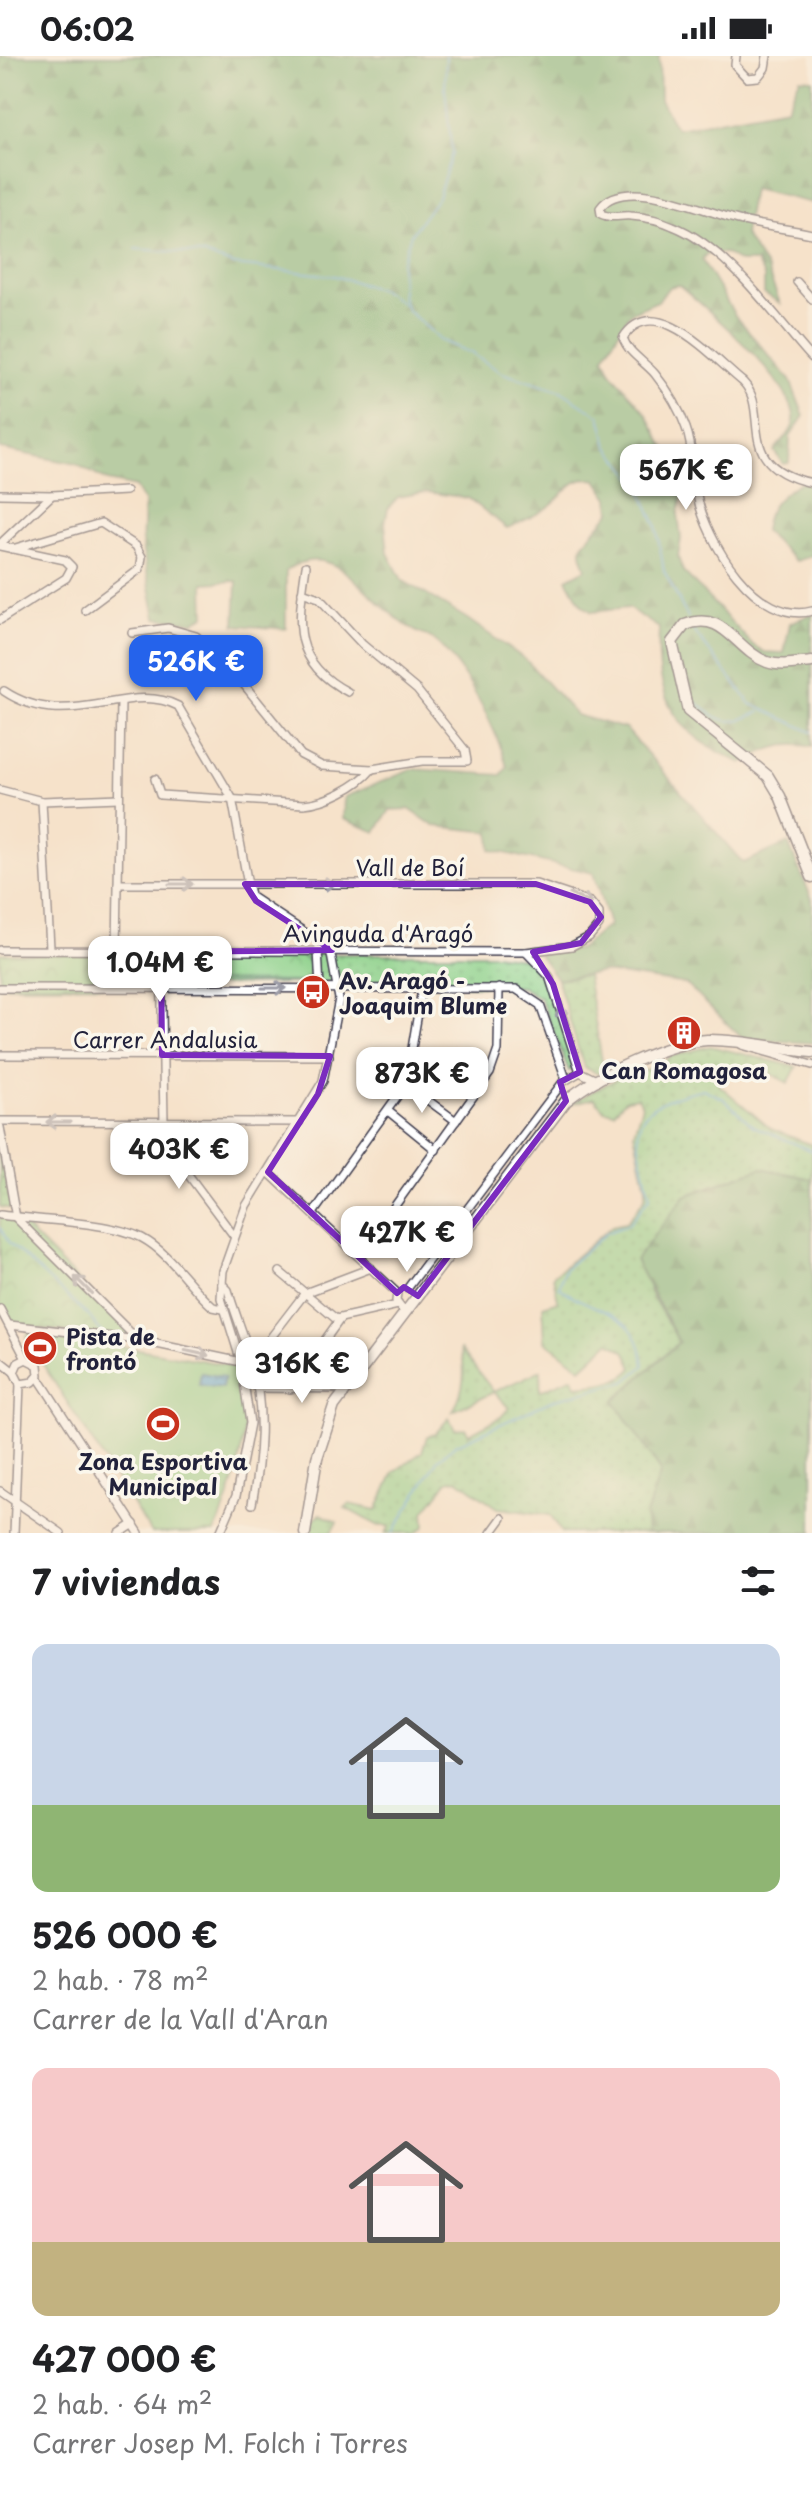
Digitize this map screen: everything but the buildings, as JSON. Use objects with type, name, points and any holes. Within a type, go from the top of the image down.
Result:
[{"type":"street","points":[[736,56],[735,65],[747,78],[758,77],[765,68],[767,56]]},
{"type":"street","points":[[812,234],[733,219],[703,207],[639,194],[612,198],[600,208],[601,214],[609,218],[628,216],[658,220],[698,240],[723,260],[812,358]]},
{"type":"street","points":[[797,282],[812,299]]},
{"type":"street","points":[[812,483],[780,471],[763,453],[755,438],[750,390],[670,323],[646,319],[632,324],[623,338],[626,348],[657,376],[686,427],[697,496],[717,547],[761,601],[785,613],[812,611]]},
{"type":"street","points":[[0,494],[126,491]]},
{"type":"street","points":[[0,620],[66,578],[72,567],[65,560],[0,545],[52,495]]},
{"type":"street","points":[[12,549],[101,523],[136,546],[142,557],[140,569],[85,610]]},
{"type":"street","points":[[306,566],[298,631],[302,645],[320,672],[348,692]]},
{"type":"street","points":[[132,633],[168,628],[196,636],[229,666],[301,755],[322,766],[372,769],[422,761],[462,763],[468,758],[417,690],[362,644],[319,598],[302,592]]},
{"type":"street","points":[[812,662],[767,662],[720,625],[708,620],[681,627],[672,642],[688,711],[768,776],[780,796],[812,877]]},
{"type":"street","points":[[0,682],[2,692],[25,703],[58,710],[153,700],[178,706],[232,798],[245,884],[256,901],[330,949],[339,999],[323,1081],[246,1206],[234,1236],[222,1284],[223,1309],[248,1393],[247,1450],[236,1496],[220,1533]]},
{"type":"street","points":[[117,949],[121,702]]},
{"type":"street","points":[[155,779],[160,795],[316,803],[364,778],[372,769]]},
{"type":"street","points":[[0,790],[42,801],[119,798]]},
{"type":"street","points":[[42,801],[50,948]]},
{"type":"street","name":"Vall de Boí","points":[[118,884],[536,884],[590,902],[599,913],[599,925],[581,943],[526,952]]},
{"type":"street","points":[[308,935],[318,950],[320,988]]},
{"type":"street","name":"Avinguda d'Aragó","points":[[0,950],[526,952]]},
{"type":"street","points":[[161,952],[164,1122]]},
{"type":"street","points":[[526,952],[549,976],[580,1072],[598,1081]]},
{"type":"street","points":[[0,988],[520,990],[540,1005],[564,1082],[566,1101]]},
{"type":"street","points":[[359,1256],[495,1064],[500,1039],[499,988]]},
{"type":"street","points":[[314,1212],[406,1084],[422,989]]},
{"type":"street","points":[[305,1533],[325,1427],[334,1406],[401,1309],[418,1296],[566,1101],[598,1081],[688,1043],[717,1041],[812,1052]]},
{"type":"street","points":[[742,1045],[812,1065]]},
{"type":"street","name":"Carrer Andalusia","points":[[0,1055],[329,1056]]},
{"type":"street","points":[[397,1293],[407,1289],[564,1082],[580,1072]]},
{"type":"street","points":[[406,1084],[456,1121]]},
{"type":"street","points":[[388,1111],[436,1150]]},
{"type":"street","points":[[0,1121],[299,1122]]},
{"type":"street","points":[[149,1122],[234,1236]]},
{"type":"street","points":[[0,1127],[16,1218],[138,1340]]},
{"type":"street","points":[[268,1172],[397,1293],[401,1309]]},
{"type":"street","points":[[0,1215],[116,1230],[141,1237],[161,1253],[213,1307],[223,1309]]},
{"type":"street","points":[[252,1362],[305,1293],[371,1268]]},
{"type":"street","points":[[280,1272],[336,1319],[401,1309]]},
{"type":"street","points":[[222,1284],[228,1290],[252,1362],[257,1388],[261,1458],[252,1504]]},
{"type":"street","points":[[407,1289],[418,1296]]},
{"type":"street","points":[[0,1309],[26,1359],[38,1365],[38,1377],[139,1533]]},
{"type":"street","points":[[290,1389],[340,1318]]},
{"type":"street","points":[[10,1325],[138,1340],[241,1362]]},
{"type":"street","points":[[14,1372],[20,1361],[26,1359]]},
{"type":"street","points":[[0,1361],[14,1372],[20,1384],[14,1533]]},
{"type":"street","points":[[20,1384],[29,1384],[38,1377]]},
{"type":"street","points":[[257,1388],[347,1389]]},
{"type":"street","points":[[0,1491],[61,1533]]},
{"type":"street","points":[[491,1533],[502,1518]]},
{"type":"street","points":[[120,1533],[134,1524]]},
{"type":"highlighted area","points":[[245,884],[536,884],[590,902],[601,917],[581,943],[533,952],[553,984],[580,1072],[560,1082],[566,1101],[418,1296],[404,1287],[397,1293],[268,1172],[318,1094],[330,1056],[162,1055],[161,952],[332,950],[256,901]]},
{"type":"green space","points":[[0,56],[659,56],[660,100],[676,128],[787,107],[800,78],[812,79],[812,203],[752,189],[744,235],[766,267],[780,303],[764,293],[764,276],[756,262],[740,262],[725,253],[706,254],[702,260],[736,317],[790,380],[804,416],[790,437],[789,463],[783,464],[774,451],[789,433],[794,420],[791,405],[781,387],[747,348],[679,285],[669,287],[658,301],[630,313],[604,357],[611,372],[646,413],[663,445],[680,463],[684,492],[678,513],[681,539],[678,557],[683,571],[753,645],[765,652],[784,653],[790,623],[812,614],[812,747],[793,745],[776,748],[742,763],[719,752],[685,727],[674,712],[661,676],[659,628],[628,608],[592,612],[581,604],[567,579],[586,569],[582,546],[611,511],[609,498],[597,480],[575,483],[548,507],[507,528],[468,498],[426,492],[398,497],[388,508],[385,523],[388,553],[402,580],[466,618],[526,660],[576,715],[626,729],[743,863],[788,843],[812,899],[812,1043],[743,1039],[686,984],[604,972],[557,979],[539,954],[579,949],[609,925],[593,873],[491,850],[490,832],[434,826],[409,809],[390,810],[376,832],[343,819],[344,797],[413,769],[501,775],[507,767],[478,699],[446,652],[432,639],[402,622],[341,569],[315,560],[286,571],[286,629],[235,625],[237,581],[204,583],[205,616],[194,622],[156,618],[142,547],[144,502],[135,487],[107,481],[76,464],[0,449]]},
{"type":"green space","points":[[802,481],[812,483],[812,556],[796,561],[764,531],[771,508]]},
{"type":"green space","points":[[0,953],[152,955],[150,985],[0,984]]},
{"type":"green space","points":[[0,954],[495,954],[528,959],[548,979],[575,1068],[569,1071],[540,998],[522,987],[338,982],[215,985],[178,981],[157,985],[0,986]]},
{"type":"green space","points":[[177,956],[302,956],[311,964],[311,974],[302,982],[178,981],[168,970]]},
{"type":"green space","points":[[587,975],[604,1072],[598,1074],[584,1067],[557,979]]},
{"type":"green space","points":[[710,1046],[797,1067],[788,1083],[768,1072],[732,1070],[719,1085],[771,1129],[812,1145],[812,1179],[761,1168],[685,1196],[661,1229],[649,1291],[679,1342],[614,1401],[661,1471],[646,1515],[647,1533],[562,1533],[550,1515],[498,1508],[457,1479],[448,1481],[424,1512],[425,1526],[415,1533],[386,1533],[390,1526],[379,1526],[345,1508],[349,1504],[377,1510],[394,1472],[422,1452],[427,1436],[435,1434],[449,1418],[455,1429],[465,1428],[469,1434],[501,1417],[509,1408],[494,1392],[541,1370],[540,1391],[573,1377],[576,1386],[607,1383],[633,1368],[626,1352],[609,1342],[581,1368],[545,1341],[543,1306],[558,1301],[553,1276],[612,1226],[626,1223],[645,1198],[646,1188],[634,1132],[642,1105],[638,1097],[626,1099],[614,1112],[604,1110],[594,1098],[567,1105],[620,1077],[660,1066],[669,1057]]},
{"type":"green space","points":[[0,1147],[11,1209],[0,1207]]},
{"type":"green space","points":[[761,1168],[812,1179],[812,1533],[647,1533],[646,1515],[661,1471],[614,1401],[679,1342],[635,1260],[685,1196]]},
{"type":"green space","points":[[0,1215],[16,1218],[138,1340],[10,1325],[0,1309]]},
{"type":"green space","name":"Zona Esportiva Municipal","points":[[30,1330],[234,1366],[245,1404],[244,1426],[236,1473],[214,1533],[151,1533],[26,1338]]},
{"type":"green space","points":[[460,1348],[494,1392],[453,1411],[463,1380]]},
{"type":"green space","points":[[321,1514],[337,1522],[331,1533],[312,1533],[312,1520]]},
{"type":"water","points":[[201,1373],[224,1377],[222,1388],[199,1385]]},
{"type":"waterway","points":[[446,56],[445,89],[452,153],[438,197],[411,234],[401,264],[402,295],[407,310],[442,341],[471,353],[502,373],[561,391],[600,416],[608,446],[638,484],[656,525],[664,571],[688,618]]},
{"type":"waterway","points":[[135,249],[202,254],[234,265],[335,276],[381,290],[405,305]]},
{"type":"waterway","points":[[693,630],[751,704],[812,732]]},
{"type":"waterway","points":[[695,701],[726,720],[760,712]]},
{"type":"waterway","points":[[393,1533],[438,1459],[455,1445],[555,1399],[625,1382],[644,1366],[640,1347],[624,1322],[559,1287],[565,1269],[606,1233],[628,1225],[650,1197],[638,1137],[646,1113],[658,1104],[703,1089],[724,1099],[753,1126],[812,1151]]},
{"type":"waterway","points":[[0,1228],[9,1243],[89,1316],[102,1333]]},
{"type":"place","name":"Av. Aragó - Joaquim Blume","points":[[313,992]]},
{"type":"place","name":"Can Romagosa","points":[[684,1033]]},
{"type":"place","name":"Pista de frontó","points":[[40,1348]]},
{"type":"place","name":"Zona Esportiva Municipal","points":[[163,1424]]}]
